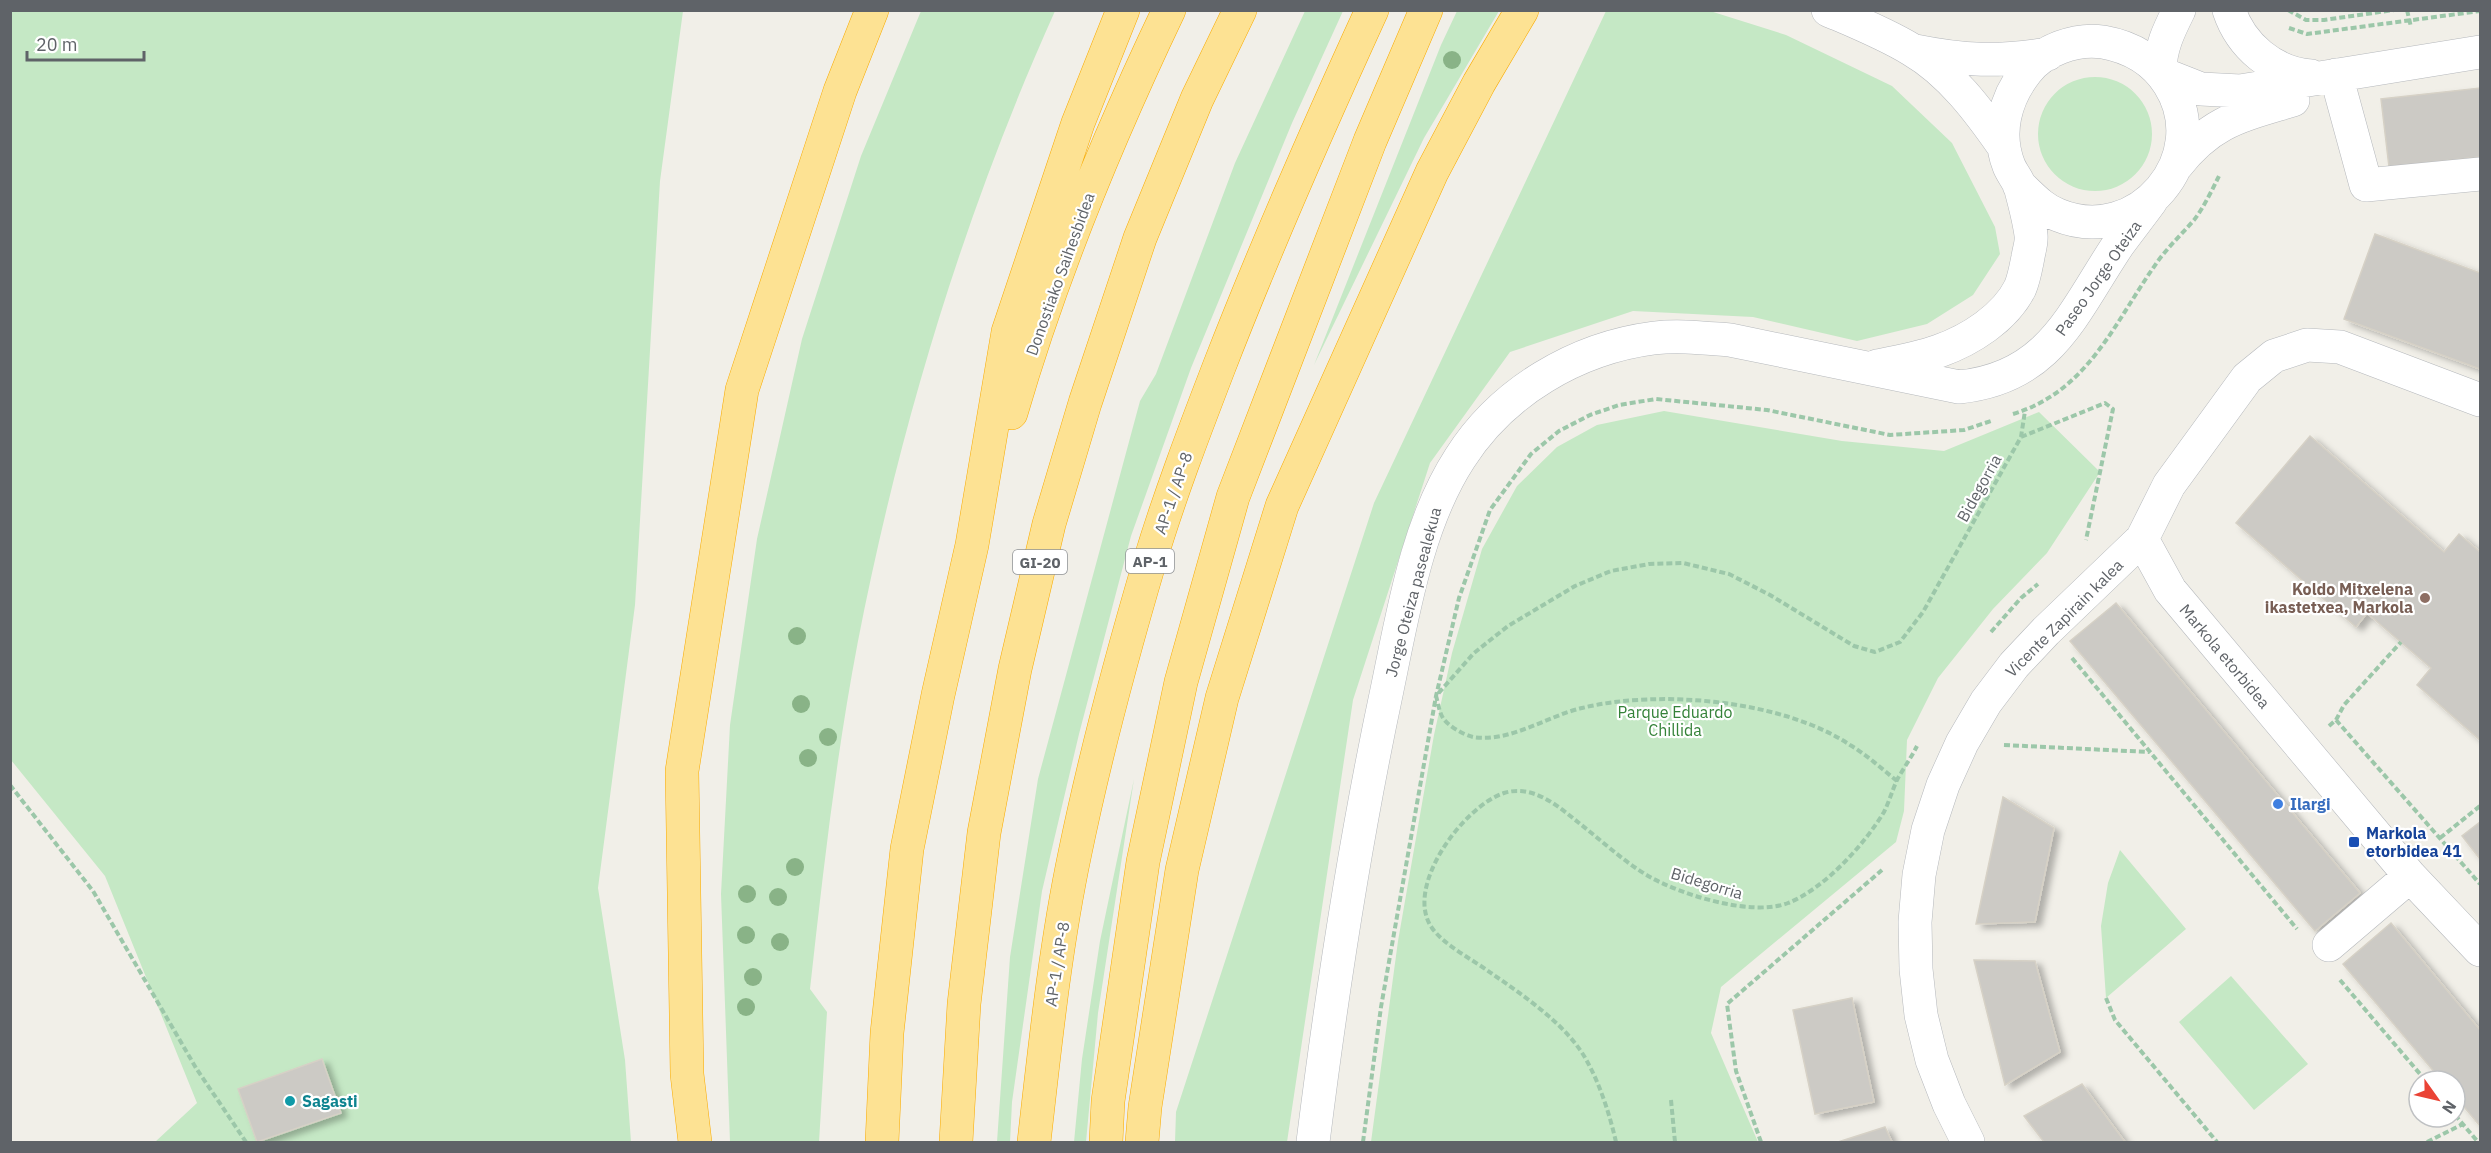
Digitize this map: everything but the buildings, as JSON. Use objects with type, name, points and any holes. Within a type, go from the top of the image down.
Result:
[{"type":"highway","points":[[695,1143],[687,1074],[682,771],[742,390],[840,91],[872,10]]},
{"type":"highway","points":[[840,91],[885,10]]},
{"type":"highway","points":[[882,1143],[887,1033],[907,849],[938,695],[972,545],[1008,332],[1077,123],[1123,10]]},
{"type":"highway","name":"Donostiako Saihesbidea","points":[[972,545],[1014,404],[1060,267],[1139,74],[1169,10]]},
{"type":"highway","name":"GI-20","points":[[956,1143],[964,1004],[984,833],[1015,669],[1049,524],[1085,404],[1140,238],[1197,99],[1240,10]]},
{"type":"highway","name":"AP-1 / AP-8","points":[[1034,1143],[1049,1017],[1075,854],[1115,687],[1150,561],[1190,441],[1248,291],[1372,10]]},
{"type":"highway","points":[[1106,1143],[1108,1101],[1143,862],[1181,682],[1233,497],[1370,141],[1426,10]]},
{"type":"highway","points":[[1142,1143],[1145,1107],[1182,870],[1222,698],[1282,506],[1432,172],[1479,83],[1522,10]]},
{"type":"street","points":[[1828,10],[1913,50],[1940,71],[1964,94],[2004,147]]},
{"type":"street","points":[[2161,72],[2160,58],[2167,34],[2179,10]]},
{"type":"street","points":[[2229,10],[2241,36],[2254,51],[2271,63],[2289,72],[2336,85]]},
{"type":"street","points":[[2095,41],[2142,55],[2161,72],[2176,95],[2182,119],[2183,143],[2176,166],[2166,185],[2151,201],[2130,214],[2106,221],[2082,222],[2051,211],[2037,203],[2019,184],[2009,166],[2004,147],[2003,125],[2012,94],[2030,66],[2048,54],[2070,44],[2095,41]]},
{"type":"street","points":[[1913,50],[1982,61],[2048,54]]},
{"type":"street","points":[[2161,72],[2201,89],[2220,92],[2240,91],[2336,85],[2481,52]]},
{"type":"street","points":[[2176,166],[2202,137],[2236,117],[2321,91],[2333,93],[2336,85]]},
{"type":"street","points":[[2336,85],[2366,184],[2481,174]]},
{"type":"street","points":[[1869,368],[1938,352],[1971,337],[2001,313],[2020,288],[2032,237],[2019,184]]},
{"type":"street","name":"Paseo Jorge Oteiza","points":[[1869,368],[1959,387],[1978,385],[2015,373],[2031,362],[2060,334],[2118,245],[2151,201]]},
{"type":"street","name":"Jorge Oteiza pasealekua","points":[[1313,1143],[1329,1014],[1354,858],[1401,622],[1426,528],[1440,491],[1461,456],[1486,425],[1515,397],[1548,374],[1581,357],[1617,345],[1654,338],[1711,338],[1869,368]]},
{"type":"street","points":[[2142,539],[2169,485],[2247,378],[2266,361],[2290,348],[2307,345],[2340,347],[2481,400]]},
{"type":"street","name":"Vicente Zapirain kalea","points":[[1968,1143],[1948,1104],[1932,1060],[1922,1015],[1916,969],[1915,922],[1928,830],[1943,785],[1962,743],[1986,702],[2014,664],[2142,539]]},
{"type":"street","name":"Markola etorbidea","points":[[2142,539],[2170,590],[2410,876],[2440,910],[2481,950]]},
{"type":"street","points":[[2315,940],[2410,876]]},
{"type":"path","points":[[2288,10],[2306,20],[2324,20],[2394,10]]},
{"type":"path","points":[[2407,10],[2410,19]]},
{"type":"path","points":[[2279,24],[2307,34],[2481,11]]},
{"type":"path","points":[[2004,417],[2025,411],[2059,392],[2083,371],[2137,295],[2157,262],[2175,238],[2195,219],[2223,169]]},
{"type":"path","points":[[1363,1143],[1381,1006],[1436,696],[1459,598],[1490,510],[1531,454],[1559,430],[1590,415],[1619,405],[1656,399],[1767,410],[1890,435],[1964,430],[1994,420]]},
{"type":"path","points":[[2021,437],[2105,403],[2112,409],[2085,544]]},
{"type":"path","name":"Bidegorria","points":[[1616,1143],[1603,1100],[1587,1062],[1564,1033],[1537,1005],[1447,942],[1432,928],[1424,911],[1425,889],[1450,837],[1485,803],[1505,793],[1531,792],[1556,804],[1650,876],[1678,890],[1746,908],[1787,904],[1824,883],[1848,859],[1884,812],[1897,781],[1849,744],[1812,726],[1769,711],[1673,699],[1630,699],[1580,708],[1509,733],[1486,738],[1470,736],[1456,729],[1443,718],[1436,696],[1474,653],[1508,626],[1575,586],[1611,571],[1649,564],[1683,563],[1729,574],[1770,595],[1854,646],[1875,652],[1900,642],[1923,612],[2021,437],[2025,411]]},
{"type":"path","points":[[2344,705],[2401,642]]},
{"type":"path","points":[[2068,653],[2150,752],[2315,940]]},
{"type":"path","points":[[2336,720],[2481,884]]},
{"type":"path","points":[[1962,743],[2150,752]]},
{"type":"path","points":[[10,785],[93,891],[196,1068],[246,1143]]},
{"type":"path","points":[[2440,838],[2481,806]]},
{"type":"path","points":[[1761,1143],[1736,1071],[1727,1004],[1891,862],[1921,868]]},
{"type":"path","points":[[2338,978],[2416,1069]]},
{"type":"path","points":[[2106,998],[2115,1020],[2217,1143]]},
{"type":"path","points":[[1671,1100],[1675,1143]]},
{"type":"path","points":[[2427,1143],[2454,1129]]},
{"type":"path","points":[[2467,1129],[2478,1143]]},
{"type":"green space","points":[[10,11],[683,11],[660,181],[635,605],[598,888],[625,1060],[631,1142],[155,1142],[197,1103],[105,876],[11,760]]},
{"type":"green space","points":[[921,11],[1055,11],[992,163],[939,320],[894,480],[858,641],[843,727],[810,989],[827,1012],[819,1142],[730,1142],[721,894],[730,725],[757,539],[802,339],[861,156]]},
{"type":"green space","points":[[1305,11],[1343,11],[1292,123],[1191,368],[1131,536],[1079,734],[1042,891],[1012,1102],[1010,1142],[997,1142],[1010,957],[1038,779],[1140,401],[1156,374],[1235,163]]},
{"type":"green space","points":[[1457,11],[1499,11],[1424,138],[1314,365],[1441,45]]},
{"type":"green space","points":[[1606,11],[1710,11],[1786,35],[1892,86],[1952,143],[1995,227],[2000,254],[1973,295],[1927,324],[1857,341],[1753,317],[1633,311],[1510,352],[1430,463],[1353,700],[1287,1142],[1175,1142],[1176,1112],[1374,503]]},
{"type":"green space","points":[[2095,77],[2117,81],[2135,94],[2148,112],[2152,134],[2148,156],[2135,174],[2117,187],[2095,191],[2073,187],[2055,174],[2042,156],[2038,134],[2042,112],[2055,94],[2073,81]]},
{"type":"green space","name":"Parque Eduardo Chillida","points":[[1664,411],[1842,441],[1944,451],[2039,412],[2100,472],[2047,553],[1993,609],[1938,678],[1907,740],[1904,811],[1896,842],[1721,987],[1711,1033],[1758,1142],[1371,1142],[1398,941],[1434,735],[1452,653],[1482,549],[1517,486],[1557,447],[1597,425]]},
{"type":"green space","points":[[1134,779],[1098,1013],[1086,1142],[1074,1142],[1082,1059],[1100,941]]},
{"type":"green space","points":[[2120,850],[2186,929],[2106,998],[2101,926],[2108,883]]},
{"type":"green space","points":[[2231,976],[2308,1064],[2254,1110],[2179,1022]]},
{"type":"place","name":"Koldo Mitxelena ikastetxea, Markola","points":[[2425,598]]},
{"type":"place","name":"Ilargi","points":[[2278,804]]},
{"type":"place","name":"Markola etorbidea 41","points":[[2354,842]]},
{"type":"place","name":"Sagasti","points":[[290,1101]]}]
